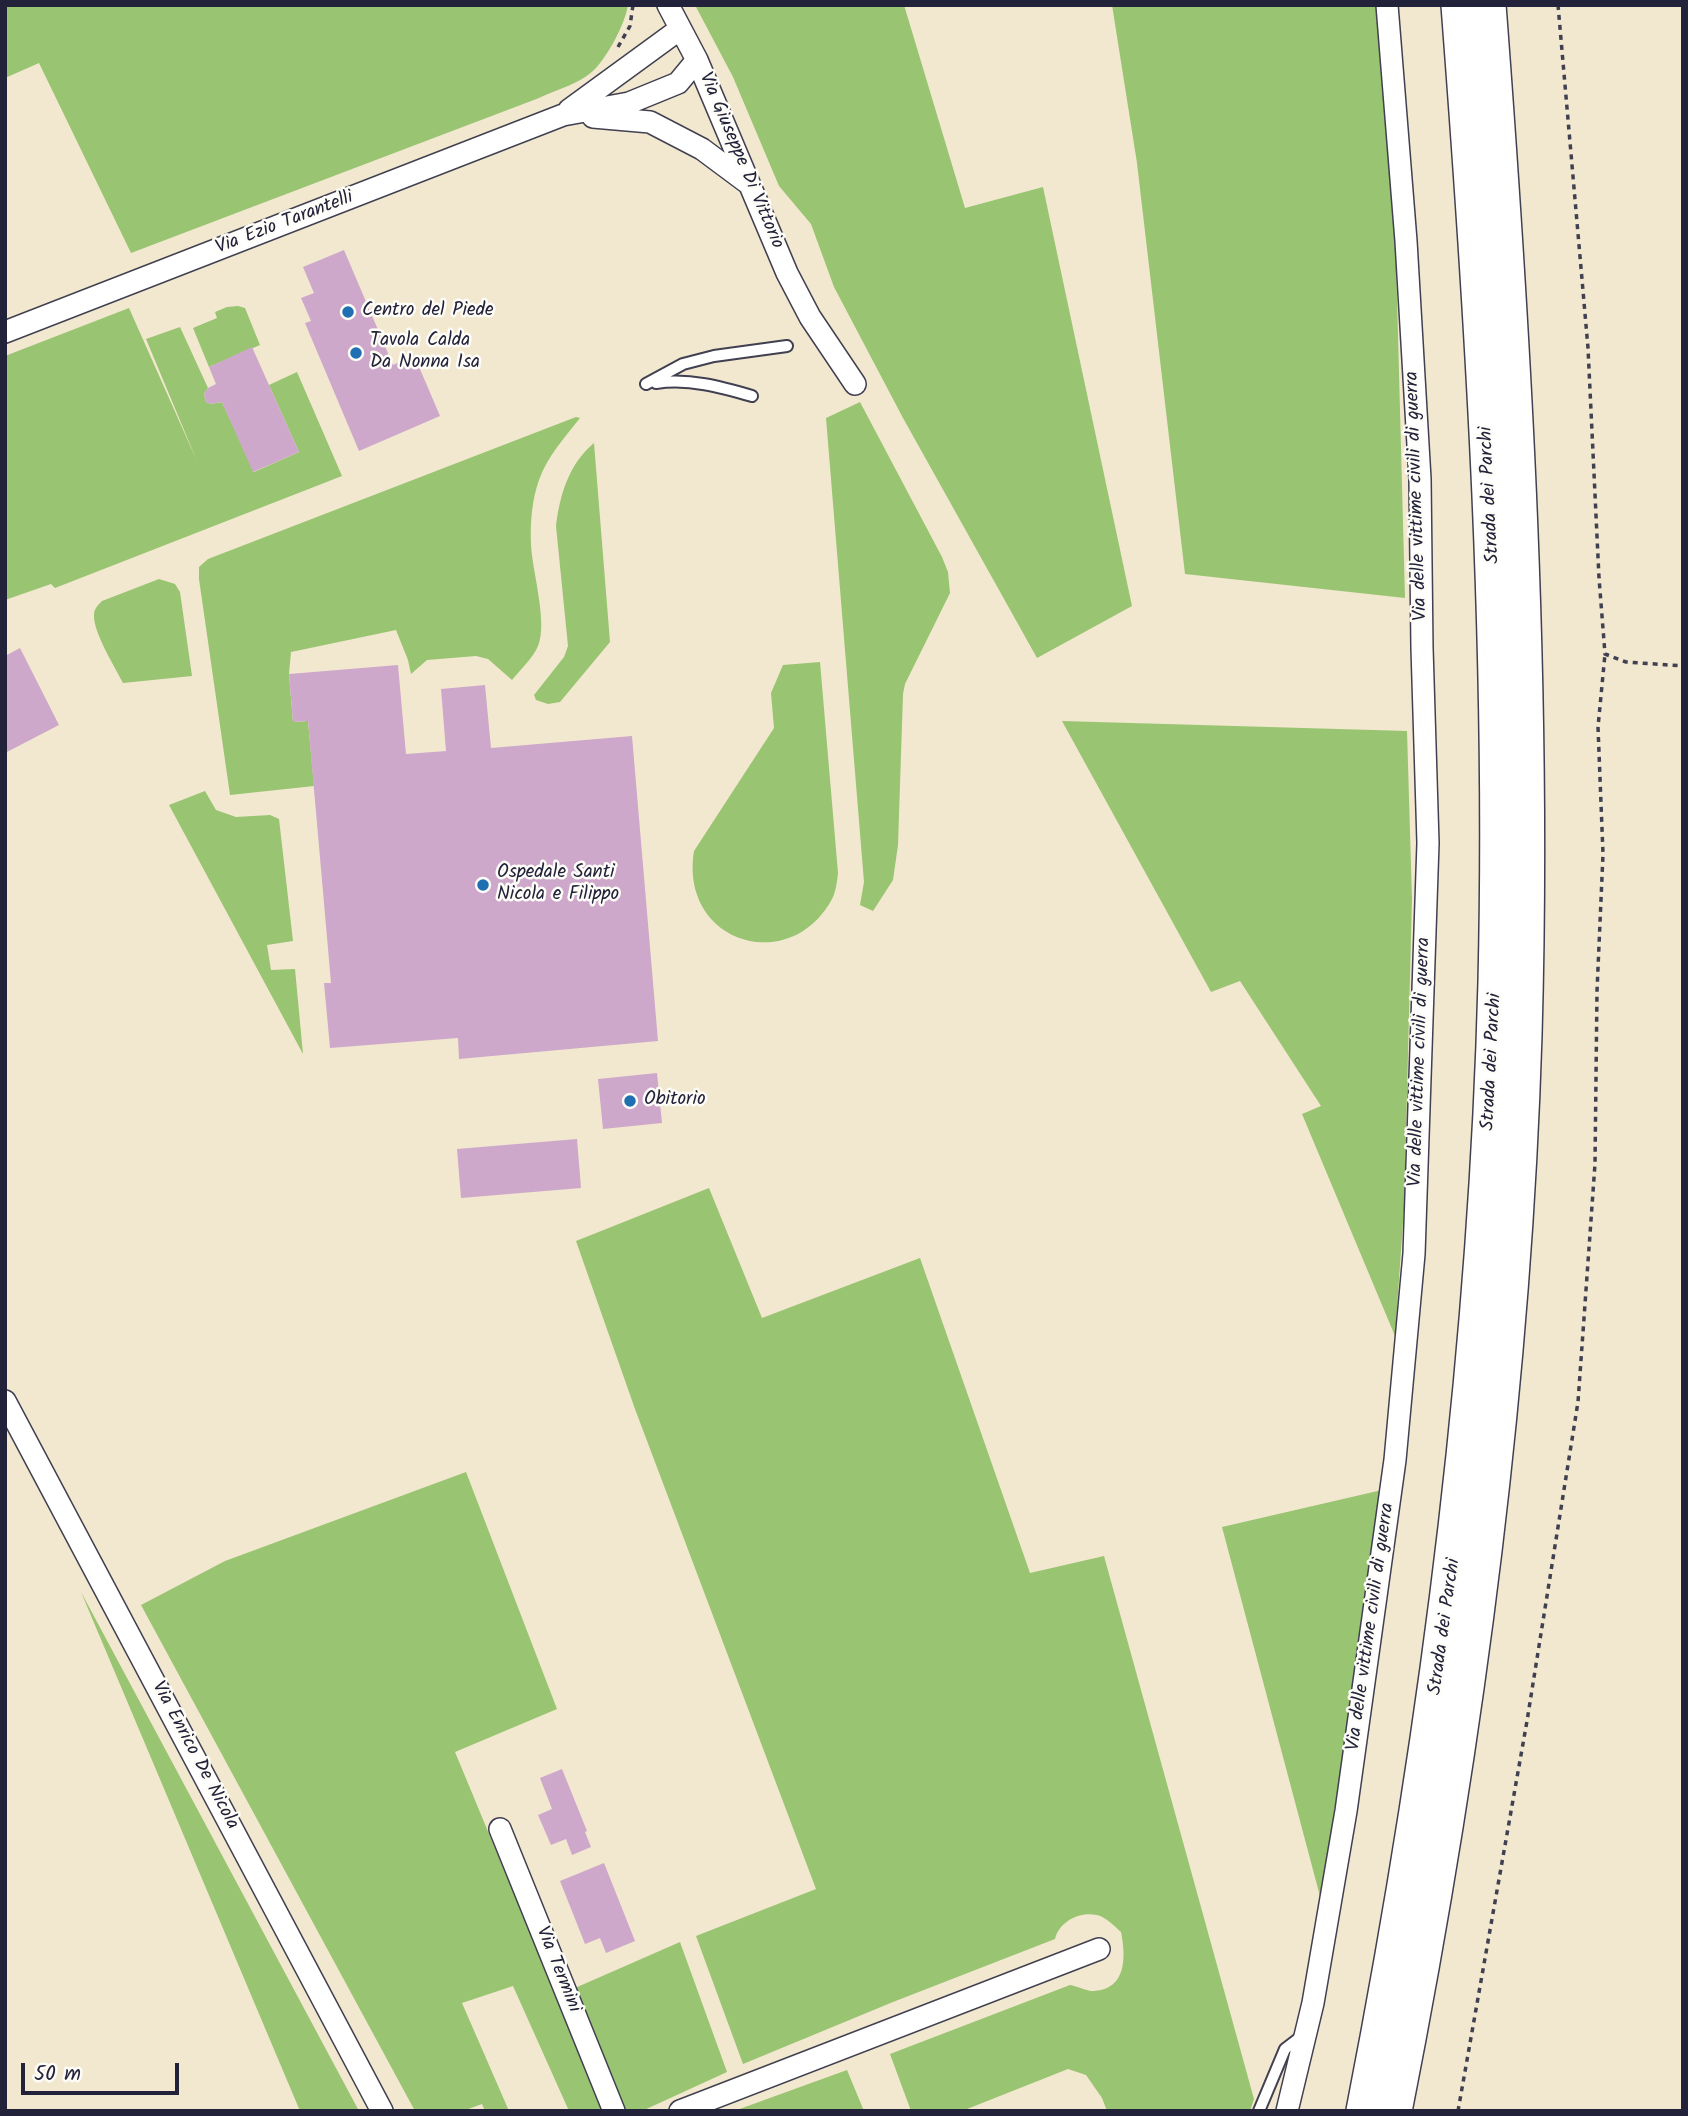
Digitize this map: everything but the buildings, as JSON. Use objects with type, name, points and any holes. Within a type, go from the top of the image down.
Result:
[{"type":"highway","name":"Strada dei Parchi","points":[[1365,2111],[1418,1821],[1457,1543],[1477,1333],[1491,1117],[1499,857],[1495,583],[1477,236],[1460,5]]},
{"type":"highway","name":"Strada dei Parchi","points":[[1393,2111],[1443,1836],[1472,1648],[1504,1340],[1521,1095],[1526,842],[1522,589],[1515,402],[1487,5]]},
{"type":"street","name":"Via Giuseppe Di Vittorio","points":[[668,5],[697,60],[787,273],[810,317],[855,384]]},
{"type":"street","name":"Via delle vittime civili di guerra","points":[[1287,2111],[1306,2033],[1346,1811],[1395,1460],[1414,1254],[1428,844],[1420,479],[1406,240],[1387,5]]},
{"type":"street","points":[[563,115],[680,29]]},
{"type":"street","points":[[563,115],[629,103],[678,83],[697,60]]},
{"type":"street","points":[[563,115],[650,122],[702,149],[750,185]]},
{"type":"street","name":"Via Ezio Tarantelli","points":[[5,332],[563,115]]},
{"type":"street","name":"Via Enrico De Nicola","points":[[5,1401],[382,2111]]},
{"type":"street","name":"Via Termini","points":[[500,1829],[614,2111]]},
{"type":"street","points":[[680,2111],[1100,1949]]},
{"type":"lane","points":[[752,396],[711,384],[668,381],[646,384],[683,364],[704,358],[787,346]]},
{"type":"lane","points":[[1259,2111],[1285,2049],[1306,2033]]},
{"type":"path","points":[[1458,2111],[1525,1734],[1578,1402],[1595,1164],[1597,991],[1603,854],[1598,727],[1605,654],[1588,348],[1558,5]]},
{"type":"path","points":[[1605,654],[1626,662],[1683,666]]},
{"type":"green space","points":[[5,5],[628,5],[620,30],[605,57],[589,75],[575,82],[131,253],[39,63],[5,78]]},
{"type":"green space","points":[[695,5],[904,5],[965,208],[1043,187],[1132,606],[1037,658],[903,418],[834,287],[811,224],[779,186],[733,77]]},
{"type":"green space","points":[[1112,5],[1377,5],[1396,260],[1405,598],[1185,574],[1137,163]]},
{"type":"green space","points":[[238,306],[245,308],[260,345],[209,367],[193,328],[217,318],[215,312]]},
{"type":"green space","points":[[129,308],[197,461],[146,339],[180,327],[208,388],[204,394],[206,402],[222,402],[254,472],[299,452],[269,385],[297,372],[342,476],[55,588],[51,584],[5,600],[5,356]]},
{"type":"green space","points":[[860,402],[942,557],[948,572],[950,593],[905,684],[898,845],[893,880],[873,911],[860,905],[864,882],[826,418]]},
{"type":"green space","points":[[576,417],[580,418],[547,463],[535,495],[531,544],[541,636],[533,655],[512,680],[488,659],[476,656],[427,660],[411,674],[396,630],[291,652],[289,674],[293,722],[308,721],[314,786],[230,795],[199,567],[208,559]]},
{"type":"green space","points":[[594,443],[610,642],[560,702],[548,704],[536,700],[534,695],[564,657],[568,646],[556,526],[558,514],[563,491],[572,470]]},
{"type":"green space","points":[[159,579],[175,584],[180,592],[192,676],[123,683],[97,631],[95,611],[102,601]]},
{"type":"green space","points":[[820,662],[838,873],[834,893],[813,923],[791,937],[766,942],[742,939],[720,927],[703,908],[694,883],[694,851],[774,728],[771,693],[783,665]]},
{"type":"green space","points":[[1062,721],[1407,731],[1412,899],[1404,1208],[1395,1336],[1302,1114],[1321,1106],[1240,981],[1211,992]]},
{"type":"green space","points":[[205,791],[216,810],[236,817],[270,815],[279,819],[293,941],[267,945],[271,970],[295,969],[303,1054],[169,805]]},
{"type":"green space","points":[[709,1188],[762,1318],[920,1258],[1030,1573],[1104,1556],[1254,2099],[1250,2111],[1107,2111],[1102,2098],[1086,2075],[1068,2069],[962,2111],[911,2111],[890,2054],[1070,1985],[1091,1991],[1112,1985],[1118,1979],[1123,1962],[1121,1932],[1104,1918],[1090,1914],[1077,1916],[1065,1923],[1055,1939],[743,2064],[696,1936],[816,1889],[635,1409],[576,1241]]},
{"type":"green space","points":[[466,1472],[557,1709],[455,1752],[604,2111],[569,2111],[513,1986],[462,2003],[509,2111],[485,2111],[482,2104],[463,2111],[415,2111],[141,1605],[225,1561]]},
{"type":"green space","points":[[1382,1490],[1321,1900],[1222,1527]]},
{"type":"green space","points":[[81,1592],[359,2111],[300,2111]]},
{"type":"green space","points":[[680,1942],[727,2072],[642,2111],[625,2111],[575,1988]]},
{"type":"green space","points":[[847,2070],[864,2111],[734,2111]]},
{"type":"place","name":"Centro del Piede","points":[[348,312]]},
{"type":"place","name":"Tavola Calda Da Nonna Isa","points":[[356,353]]},
{"type":"place","name":"Ospedale Santi Nicola e Filippo","points":[[483,885]]},
{"type":"place","name":"Obitorio","points":[[630,1101]]}]
